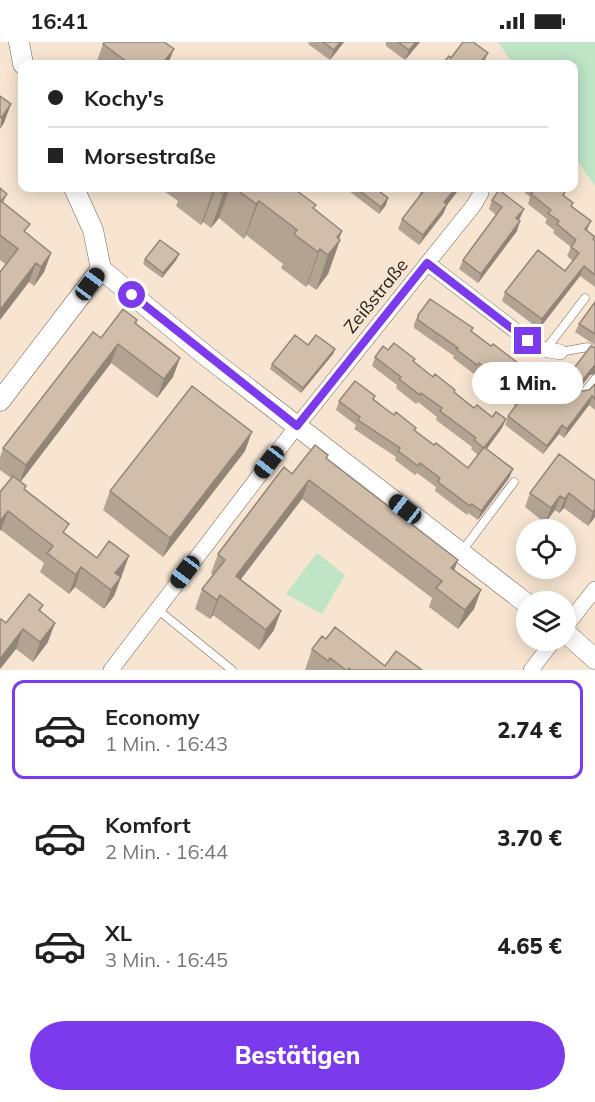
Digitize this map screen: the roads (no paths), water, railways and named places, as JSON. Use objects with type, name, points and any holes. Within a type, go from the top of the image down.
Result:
[{"type":"street","points":[[19,42],[22,60]]},
{"type":"street","points":[[76,192],[93,230],[101,269],[182,337],[516,595]]},
{"type":"street","name":"Zeißstraße","points":[[111,670],[297,426],[474,205],[481,192]]},
{"type":"street","points":[[427,263],[538,348],[553,350]]},
{"type":"street","points":[[0,401],[101,269]]},
{"type":"street","points":[[576,613],[595,588]]},
{"type":"street","points":[[576,642],[595,659]]},
{"type":"street","points":[[531,670],[546,651]]},
{"type":"lane","points":[[553,350],[585,298]]},
{"type":"lane","points":[[553,350],[588,347],[595,352]]},
{"type":"lane","points":[[582,396],[595,379]]},
{"type":"lane","points":[[461,552],[514,482]]},
{"type":"lane","points":[[157,609],[232,670]]}]
